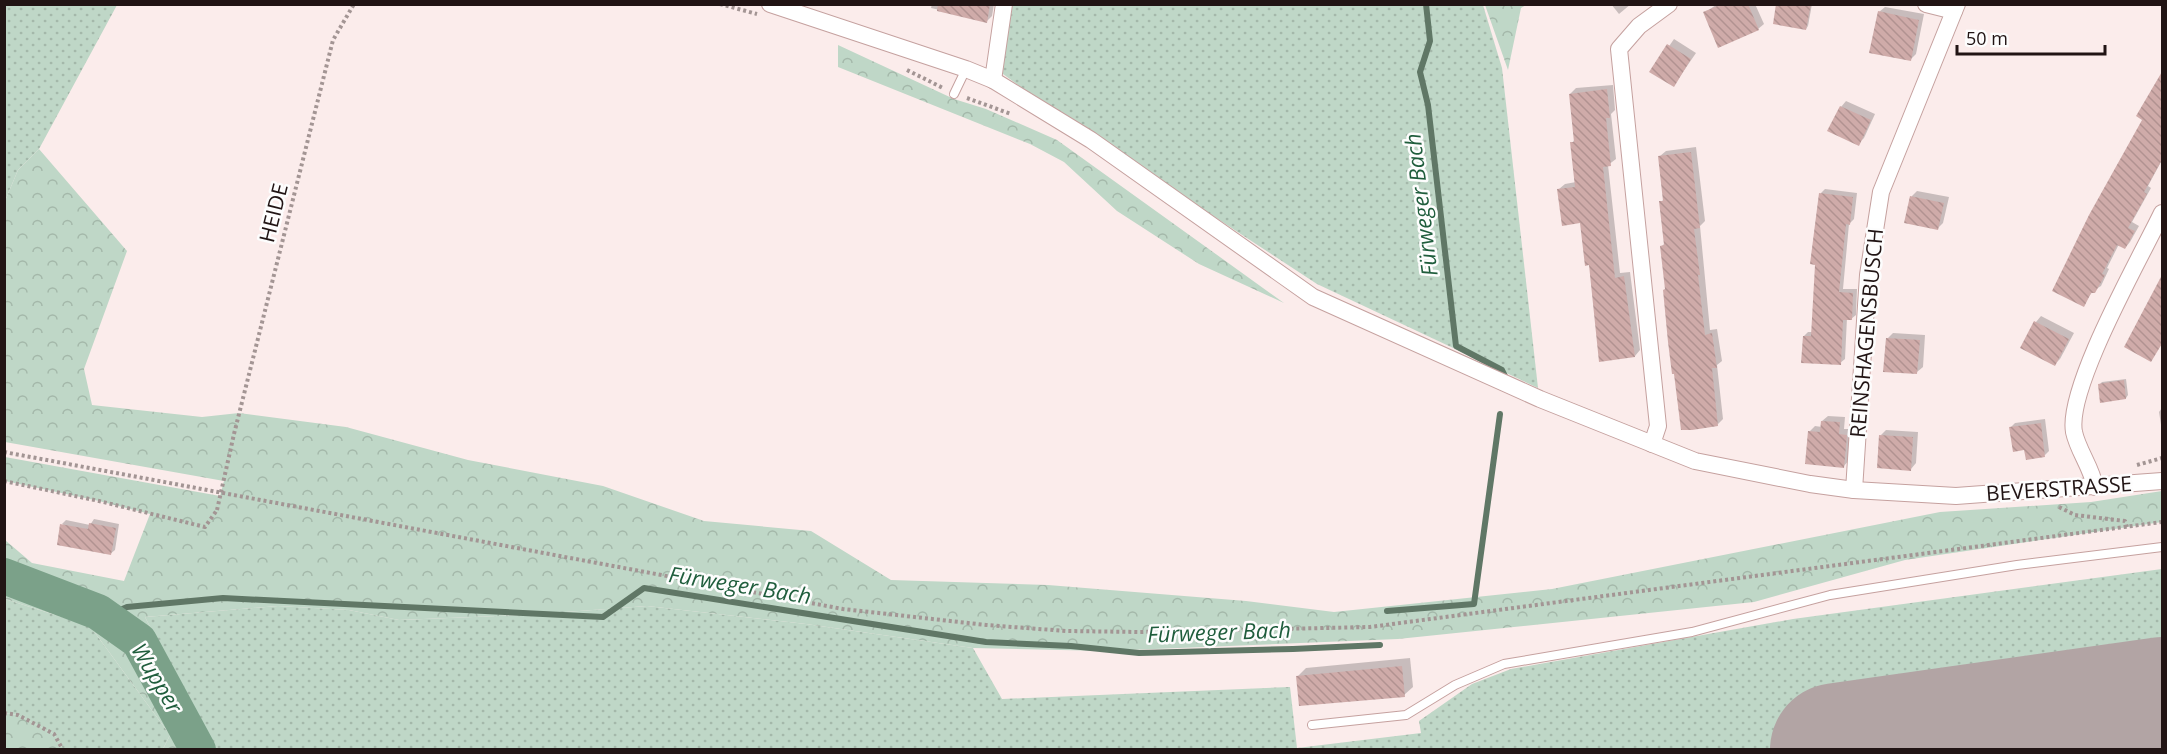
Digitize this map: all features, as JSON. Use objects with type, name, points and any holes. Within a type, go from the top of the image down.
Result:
[{"type":"street","name":"BEVERSTRASSE","points":[[770,4],[966,69],[993,81],[1091,140],[1313,297],[1540,399],[1695,461],[1810,484],[1854,490],[1956,496],[2163,481]]},
{"type":"street","points":[[993,81],[1004,4]]},
{"type":"street","points":[[1652,444],[1658,426],[1619,49],[1639,26],[1669,4]]},
{"type":"street","name":"REINSHAGENSBUSCH","points":[[1854,490],[1868,275],[1881,192],[1955,8],[1926,4]]},
{"type":"street","points":[[2095,487],[2093,476],[2086,465],[2074,431],[2075,403],[2098,341],[2163,213]]},
{"type":"lane","points":[[954,94],[966,69]]},
{"type":"lane","points":[[1312,725],[1406,715],[1455,685],[1504,664],[1692,632],[1830,595],[2018,566],[2163,547]]},
{"type":"path","name":"HEIDE","points":[[4,481],[205,527],[217,510],[333,40],[354,4]]},
{"type":"path","points":[[4,452],[843,609],[986,625],[1066,631],[1151,632],[1370,627],[2163,522]]},
{"type":"path","points":[[2049,490],[2053,504],[2075,515],[2126,521],[2127,527]]},
{"type":"path","points":[[4,713],[18,715],[54,734],[63,750]]},
{"type":"green space","points":[[5,5],[117,5],[39,149],[18,170],[5,201]]},
{"type":"green space","points":[[1004,5],[1483,5],[1502,68],[1538,388],[1317,284],[1062,117],[1003,74]]},
{"type":"green space","points":[[1485,5],[1526,5],[1521,8],[1508,70]]},
{"type":"green space","points":[[838,45],[954,99],[986,109],[1057,140],[1284,303],[1199,264],[1117,211],[1064,162],[1030,144],[838,67]]},
{"type":"green space","points":[[39,149],[127,251],[84,369],[92,405],[202,417],[239,413],[346,427],[468,460],[603,486],[704,521],[811,531],[891,580],[1048,585],[1246,601],[1334,612],[1552,589],[1940,512],[2091,502],[2162,491],[2162,522],[1905,560],[1754,602],[1398,639],[1105,651],[973,648],[806,624],[647,606],[525,615],[399,620],[349,610],[278,606],[145,617],[212,749],[163,749],[170,735],[90,626],[5,599],[5,540],[32,563],[124,581],[150,514],[5,481],[5,457],[220,496],[224,481],[5,442],[5,201],[18,170]]},
{"type":"green space","points":[[2162,569],[2162,749],[212,749],[145,617],[278,606],[349,610],[399,620],[525,615],[647,606],[806,624],[973,648],[1002,699],[1290,687],[1297,748],[1421,733],[1419,721],[1472,684],[1511,669],[1793,619]]},
{"type":"green space","points":[[5,599],[90,626],[170,735],[163,749],[63,749],[54,734],[18,715],[5,713]]},
{"type":"green space","points":[[5,713],[18,715],[54,734],[63,749],[5,749]]},
{"type":"building","points":[[938,4],[990,4],[987,23],[937,11]]},
{"type":"building","points":[[1722,4],[1748,4],[1759,30],[1718,48],[1703,12]]},
{"type":"building","points":[[1776,4],[1811,4],[1806,30],[1773,24]]},
{"type":"building","points":[[1878,11],[1919,20],[1911,61],[1869,53]]},
{"type":"building","points":[[1667,44],[1691,59],[1674,87],[1649,72]]},
{"type":"building","points":[[2163,70],[2163,158],[2128,228],[2135,231],[2125,249],[2117,245],[2102,274],[2105,275],[2095,293],[2091,293],[2084,307],[2052,291],[2089,215],[2142,120],[2136,116]]},
{"type":"building","points":[[1607,89],[1610,118],[1606,118],[1611,166],[1603,167],[1615,278],[1624,276],[1635,357],[1599,362],[1589,265],[1585,266],[1580,223],[1562,226],[1557,189],[1575,187],[1570,142],[1574,142],[1569,94]]},
{"type":"building","points":[[1840,106],[1871,120],[1859,146],[1827,131]]},
{"type":"building","points":[[1691,152],[1700,228],[1694,229],[1700,275],[1698,275],[1705,335],[1712,333],[1717,368],[1712,368],[1718,426],[1681,430],[1663,290],[1665,289],[1660,246],[1664,245],[1659,201],[1663,201],[1658,156]]},
{"type":"building","points":[[1819,193],[1853,197],[1850,225],[1846,224],[1839,292],[1853,293],[1852,320],[1843,320],[1841,365],[1801,363],[1803,336],[1811,336],[1815,265],[1810,264]]},
{"type":"building","points":[[1910,196],[1944,203],[1938,230],[1904,223]]},
{"type":"building","points":[[2163,273],[2163,342],[2151,362],[2124,347]]},
{"type":"building","points":[[2034,321],[2069,339],[2055,366],[2020,348]]},
{"type":"building","points":[[1886,338],[1920,340],[1917,374],[1883,372]]},
{"type":"building","points":[[2124,380],[2126,399],[2100,403],[2098,384]]},
{"type":"building","points":[[1821,421],[1840,422],[1839,434],[1847,435],[1844,468],[1805,464],[1808,431],[1820,432]]},
{"type":"building","points":[[2041,423],[2045,457],[2026,460],[2024,450],[2013,452],[2009,427]]},
{"type":"building","points":[[1879,435],[1913,437],[1911,471],[1877,468]]},
{"type":"building","points":[[89,523],[116,528],[111,555],[57,545],[60,524],[88,529]]},
{"type":"building","points":[[1402,666],[1405,697],[1299,706],[1296,676]]},
{"type":"waterway","name":"Fürweger Bach","points":[[1426,4],[1430,41],[1420,72],[1428,105],[1456,346],[1502,370],[1505,376]]},
{"type":"waterway","name":"Fürweger Bach","points":[[1387,611],[1474,604],[1500,414]]},
{"type":"waterway","name":"Wupper","points":[[4,576],[98,612],[139,641],[198,750]]},
{"type":"waterway","name":"Fürweger Bach","points":[[104,617],[127,607],[223,598],[603,617],[644,588],[986,642],[1071,646],[1139,653],[1380,645]]},
{"type":"runway","points":[[1837,750],[2162,704]]}]
